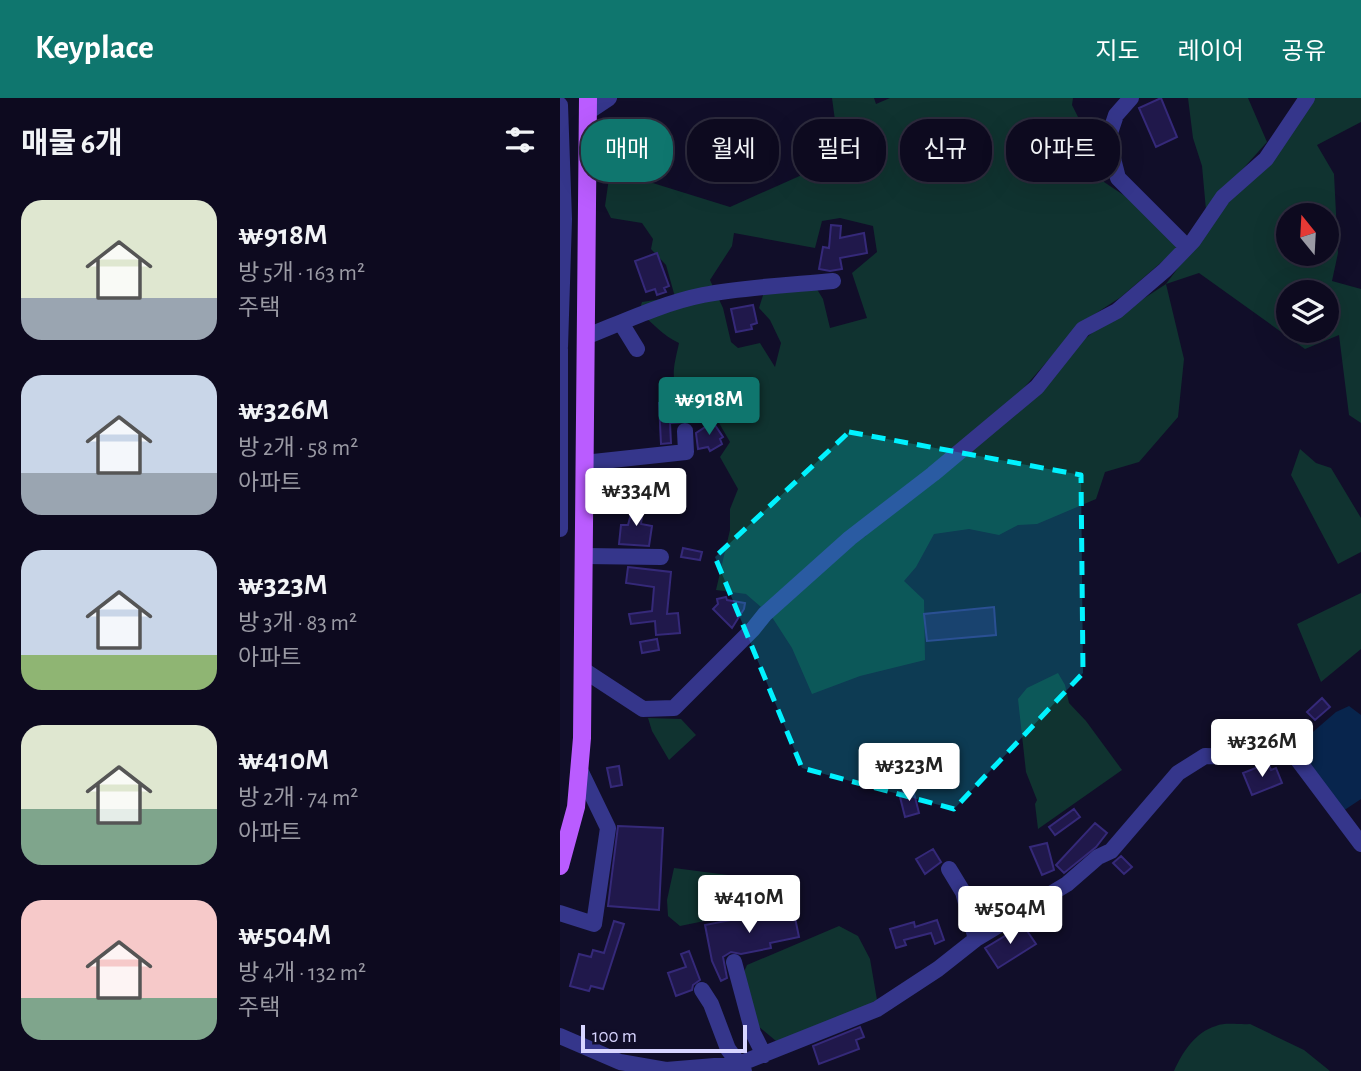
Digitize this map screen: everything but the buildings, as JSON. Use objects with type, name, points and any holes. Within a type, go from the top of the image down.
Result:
[{"type":"main road","points":[[560,866],[576,807],[583,669],[588,105]]},
{"type":"street","points":[[588,105],[609,98]]},
{"type":"street","points":[[1131,98],[1116,116],[1108,139],[1118,178],[1187,247]]},
{"type":"street","points":[[583,669],[643,709],[674,708],[765,614],[857,532],[933,474],[1037,387],[1083,329],[1117,311],[1165,270],[1187,247],[1223,197],[1266,159],[1307,98]]},
{"type":"street","points":[[560,105],[560,529]]},
{"type":"street","points":[[585,337],[700,296],[752,288],[833,281]]},
{"type":"street","points":[[621,323],[637,349]]},
{"type":"street","points":[[560,348],[584,357]]},
{"type":"street","points":[[584,464],[686,452],[685,431]]},
{"type":"street","points":[[584,556],[661,557]]},
{"type":"street","points":[[560,1036],[620,1062],[666,1070],[741,1068],[764,1055],[877,1009],[976,939],[1067,884],[1098,857],[1111,851],[1178,773],[1205,756],[1243,757],[1267,747],[1286,744],[1361,844]]},
{"type":"street","points":[[560,913],[594,924],[608,828],[579,768]]},
{"type":"street","points":[[949,869],[963,892],[976,939]]},
{"type":"street","points":[[734,962],[753,1033],[764,1055]]},
{"type":"street","points":[[702,990],[711,1004],[728,1049],[741,1068]]},
{"type":"highlighted area","points":[[849,432],[1081,475],[1083,673],[954,809],[802,768],[715,557]]},
{"type":"green space","points":[[832,98],[874,98],[876,104],[890,98],[1073,98],[1072,105],[1079,119],[1006,119],[1006,182],[1104,182],[1128,198],[1178,248],[1121,297],[1081,323],[1022,390],[1097,329],[1166,284],[1184,359],[1178,417],[1139,462],[1105,472],[1096,499],[1037,524],[1018,525],[999,535],[969,529],[934,534],[916,567],[904,581],[924,600],[925,660],[860,676],[812,694],[792,648],[770,614],[852,544],[866,536],[867,517],[761,607],[746,594],[716,590],[730,530],[730,509],[738,489],[720,457],[730,442],[715,416],[715,395],[685,401],[676,387],[675,359],[679,343],[639,312],[642,302],[675,297],[666,265],[651,249],[653,239],[642,223],[611,218],[605,206],[608,182],[650,182],[730,207],[793,179],[793,182],[886,182],[886,119],[835,119]],"holes":[[[840,218],[873,226],[877,252],[852,273],[867,318],[830,328],[823,299],[815,286],[764,292],[759,308],[770,320],[781,343],[775,367],[760,343],[738,348],[731,342],[723,308],[710,280],[732,246],[734,233],[815,248],[822,221]]]},
{"type":"green space","points":[[1188,98],[1248,98],[1267,142],[1206,210],[1202,166],[1193,138]]},
{"type":"green space","points":[[1299,98],[1361,98],[1361,122],[1317,145],[1334,174],[1335,203],[1276,203],[1276,266],[1335,266],[1332,280],[1276,280],[1276,328],[1199,273],[1166,284]]},
{"type":"green space","points":[[1339,283],[1361,289],[1361,423],[1349,415],[1339,335]]},
{"type":"green space","points":[[1297,343],[1320,343],[1305,349]]},
{"type":"green space","points":[[1300,449],[1316,463],[1331,468],[1361,518],[1361,552],[1338,564],[1291,475]]},
{"type":"green space","points":[[1361,593],[1361,649],[1321,682],[1297,624]]},
{"type":"green space","points":[[1058,673],[1065,685],[1069,703],[1086,721],[1122,770],[1038,829],[1035,804],[1037,800],[1026,772],[1018,699],[1027,688]]},
{"type":"green space","points":[[648,718],[681,719],[696,735],[669,760],[652,731]]},
{"type":"green space","points":[[674,868],[728,875],[724,917],[680,926],[668,916],[667,900]]},
{"type":"green space","points":[[839,926],[858,936],[870,959],[877,1000],[839,1019],[776,1041],[758,1026],[743,974],[747,965]]},
{"type":"green space","points":[[1228,1024],[1250,1024],[1304,1050],[1330,1071],[1174,1071],[1185,1050],[1208,1029]]},
{"type":"water","points":[[1349,706],[1361,715],[1361,799],[1343,811],[1305,760],[1299,744],[1336,712]]}]
